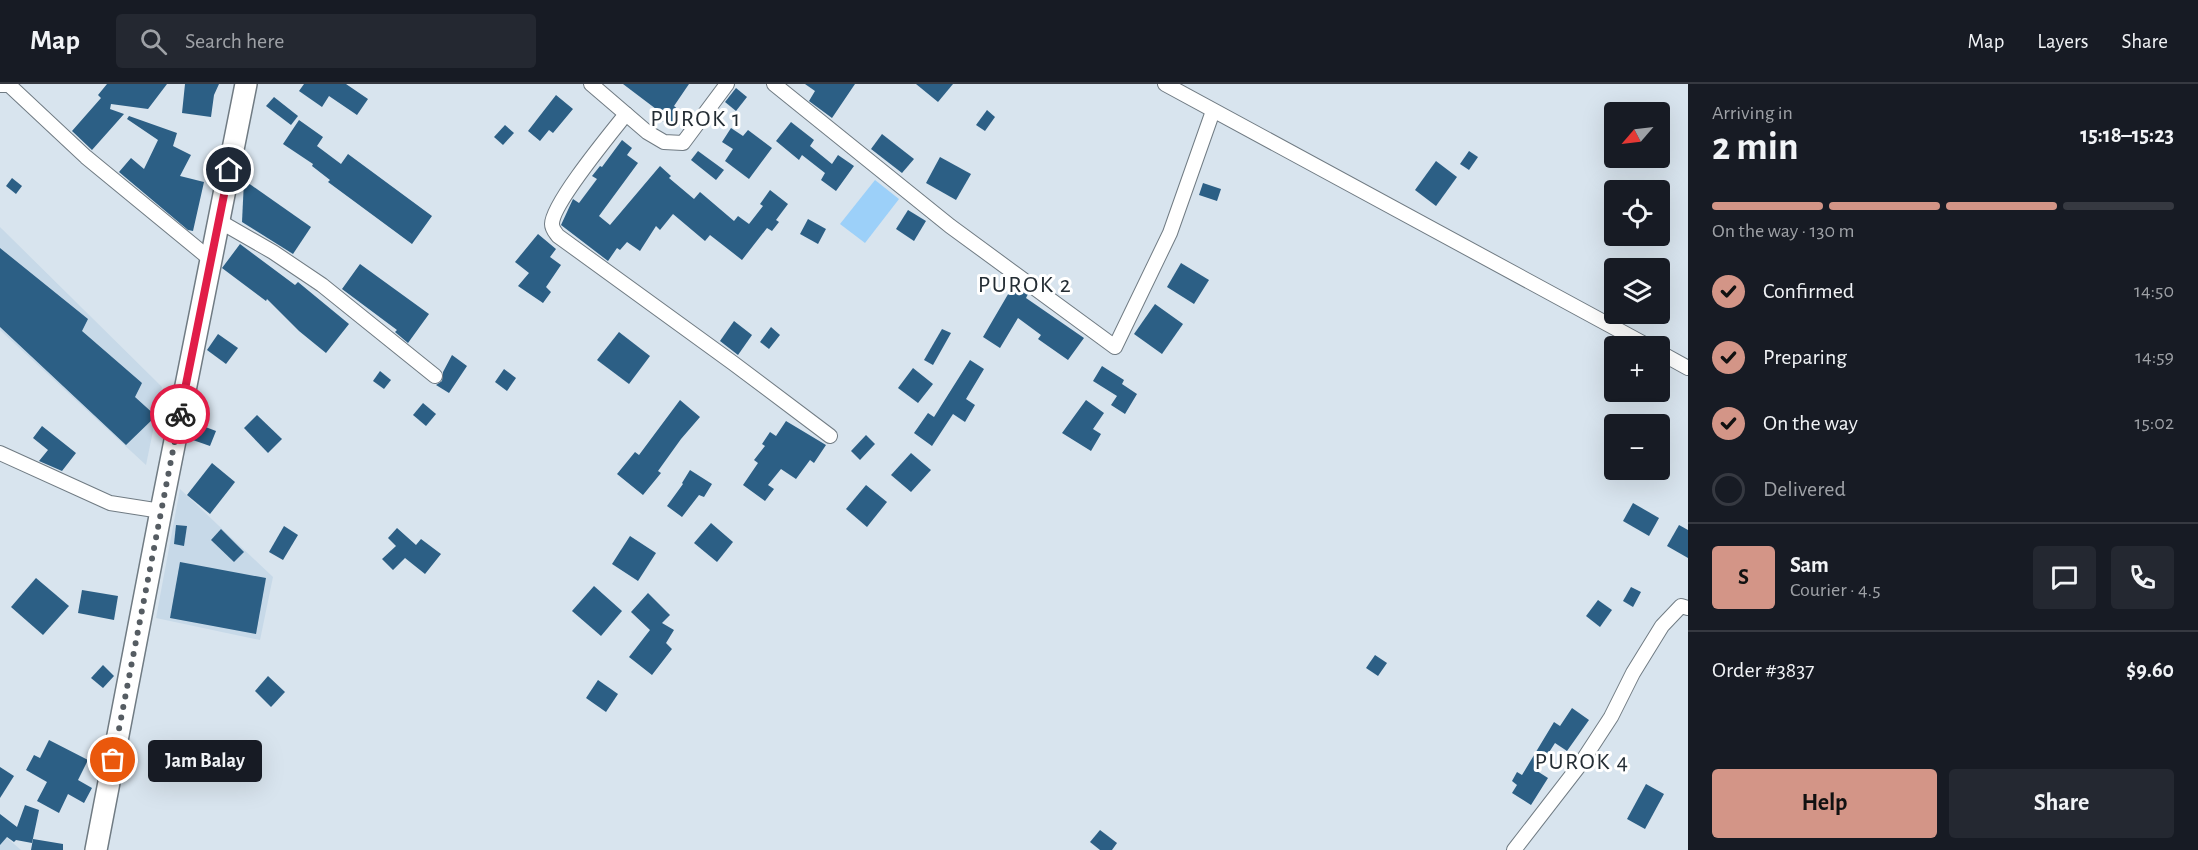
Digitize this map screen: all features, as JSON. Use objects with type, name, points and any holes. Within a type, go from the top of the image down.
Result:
[{"type":"main road","points":[[96,850],[160,511],[246,84]]},
{"type":"street","points":[[591,84],[647,132],[664,142],[683,143],[727,84]]},
{"type":"street","points":[[774,84],[951,226],[1115,347],[1170,233],[1213,111]]},
{"type":"street","points":[[1165,84],[1629,336]]},
{"type":"street","points":[[0,85],[9,85],[86,157],[210,259]]},
{"type":"street","points":[[626,114],[560,204],[552,222],[553,230],[558,237],[830,436]]},
{"type":"street","points":[[219,221],[273,252],[322,285],[435,376]]},
{"type":"street","points":[[1670,358],[1688,368]]},
{"type":"street","points":[[0,453],[110,503],[160,511]]},
{"type":"street","points":[[1514,850],[1579,766],[1611,717],[1633,673],[1662,626],[1681,606],[1688,608]]},
{"type":"shaded area","points":[[875,180],[899,199],[865,243],[840,224]]},
{"type":"shaded area","points":[[0,227],[162,387],[146,465],[0,330]]},
{"type":"shaded area","points":[[180,489],[273,577],[260,640],[156,618]]},
{"type":"shaded area","points":[[0,832],[21,850],[0,850]]},
{"type":"building","points":[[107,84],[167,84],[148,109],[111,104],[110,109],[124,114],[92,150],[72,131],[101,98],[98,95]]},
{"type":"building","points":[[185,84],[219,84],[214,95],[211,117],[182,113]]},
{"type":"building","points":[[304,84],[346,84],[368,99],[357,115],[329,96],[322,107],[299,91]]},
{"type":"building","points":[[623,84],[689,84],[674,106],[681,112],[670,127],[657,117],[660,112]]},
{"type":"building","points":[[805,84],[855,84],[832,118],[809,101],[815,91]]},
{"type":"building","points":[[916,84],[953,84],[938,102]]},
{"type":"building","points":[[736,88],[747,97],[736,111],[725,102]]},
{"type":"building","points":[[556,95],[573,109],[553,133],[549,130],[540,141],[528,131]]},
{"type":"building","points":[[274,97],[298,116],[291,125],[266,106]]},
{"type":"building","points":[[987,110],[995,117],[985,131],[976,125]]},
{"type":"building","points":[[129,116],[177,133],[173,146],[191,155],[180,176],[204,182],[193,231],[188,230],[119,172],[131,158],[144,169],[158,140],[127,119]]},
{"type":"building","points":[[299,120],[323,137],[317,146],[341,164],[348,154],[432,216],[412,244],[328,182],[330,180],[312,166],[313,164],[283,144]]},
{"type":"building","points":[[791,122],[814,140],[810,146],[832,164],[838,155],[854,166],[836,191],[821,180],[825,173],[802,155],[799,160],[776,141]]},
{"type":"building","points":[[505,125],[514,133],[503,145],[494,137]]},
{"type":"building","points":[[731,128],[743,136],[748,130],[772,148],[749,179],[725,161],[733,149],[722,142]]},
{"type":"building","points":[[882,134],[914,159],[902,173],[871,149]]},
{"type":"building","points":[[622,140],[632,148],[627,155],[638,163],[599,216],[610,225],[660,166],[671,176],[669,178],[694,199],[700,192],[734,221],[738,216],[749,224],[763,206],[760,204],[770,190],[788,204],[776,220],[779,222],[772,231],[767,228],[742,260],[710,235],[705,241],[673,214],[660,230],[656,226],[640,251],[627,242],[620,250],[617,248],[608,261],[561,225],[573,199],[579,203],[597,179],[592,176],[600,166],[602,167]]},
{"type":"building","points":[[698,151],[724,170],[716,180],[691,160]]},
{"type":"building","points":[[1469,151],[1478,157],[1469,170],[1460,164]]},
{"type":"building","points":[[940,157],[971,174],[956,200],[926,183]]},
{"type":"building","points":[[1436,161],[1457,177],[1436,206],[1415,190]]},
{"type":"building","points":[[12,178],[22,186],[16,194],[6,186]]},
{"type":"building","points":[[244,180],[311,227],[293,254],[242,222]]},
{"type":"building","points":[[1203,183],[1221,189],[1217,201],[1199,195]]},
{"type":"building","points":[[908,210],[926,221],[914,241],[896,229]]},
{"type":"building","points":[[808,219],[826,229],[818,244],[800,234]]},
{"type":"building","points":[[538,234],[556,249],[550,257],[561,265],[546,287],[551,292],[543,303],[518,286],[529,273],[515,262]]},
{"type":"building","points":[[240,244],[295,285],[298,282],[349,324],[326,353],[299,331],[267,299],[266,301],[222,268]]},
{"type":"building","points":[[0,248],[88,319],[82,331],[142,383],[135,397],[156,416],[126,445],[0,327]]},
{"type":"building","points":[[1181,263],[1209,280],[1194,304],[1167,287]]},
{"type":"building","points":[[360,264],[429,314],[408,343],[395,332],[397,330],[342,289]]},
{"type":"building","points":[[1014,284],[1028,294],[1026,298],[1084,338],[1068,360],[1038,339],[1041,335],[1018,318],[1000,348],[983,337]]},
{"type":"building","points":[[1155,304],[1183,324],[1162,354],[1134,334]]},
{"type":"building","points":[[734,321],[752,335],[738,355],[720,341]]},
{"type":"building","points":[[771,327],[780,335],[769,349],[760,342]]},
{"type":"building","points":[[942,329],[951,333],[933,365],[924,360]]},
{"type":"building","points":[[619,332],[650,356],[629,384],[597,360]]},
{"type":"building","points":[[218,334],[238,348],[226,364],[207,350]]},
{"type":"building","points":[[452,355],[467,366],[449,393],[436,385],[442,381],[443,372]]},
{"type":"building","points":[[970,360],[984,369],[966,399],[975,405],[965,422],[953,414],[932,446],[914,433],[928,413],[934,417]]},
{"type":"building","points":[[1102,366],[1124,380],[1122,384],[1137,394],[1125,414],[1111,405],[1117,396],[1093,381]]},
{"type":"building","points":[[913,368],[933,384],[918,403],[898,388]]},
{"type":"building","points":[[504,369],[516,378],[507,391],[495,382]]},
{"type":"building","points":[[380,371],[391,380],[384,389],[373,381]]},
{"type":"building","points":[[680,400],[700,417],[681,439],[658,471],[661,473],[643,495],[617,474],[635,452],[639,455]]},
{"type":"building","points":[[1086,400],[1104,413],[1093,429],[1101,434],[1091,451],[1062,433]]},
{"type":"building","points":[[423,403],[436,414],[426,426],[413,415]]},
{"type":"building","points":[[257,415],[282,439],[268,453],[244,428]]},
{"type":"building","points":[[786,421],[826,445],[814,463],[810,460],[796,479],[781,469],[768,485],[774,489],[765,501],[743,485],[758,463],[754,460],[765,446],[762,444],[770,432],[776,436]]},
{"type":"building","points":[[195,423],[216,431],[210,446],[190,439]]},
{"type":"building","points":[[42,426],[76,453],[62,471],[39,461],[48,450],[33,438]]},
{"type":"building","points":[[866,435],[875,444],[860,460],[851,451]]},
{"type":"building","points":[[911,453],[931,470],[911,492],[891,475]]},
{"type":"building","points":[[212,463],[235,482],[210,514],[187,495]]},
{"type":"building","points":[[690,470],[712,484],[704,497],[699,495],[682,517],[667,506]]},
{"type":"building","points":[[866,485],[887,502],[867,527],[846,509]]},
{"type":"building","points":[[1633,503],[1659,518],[1649,536],[1623,521]]},
{"type":"building","points":[[711,523],[733,542],[717,562],[694,543]]},
{"type":"building","points":[[176,525],[187,526],[184,546],[174,544]]},
{"type":"building","points":[[1679,525],[1688,530],[1688,558],[1667,546]]},
{"type":"building","points":[[284,526],[298,535],[283,560],[269,552]]},
{"type":"building","points":[[397,528],[416,545],[421,539],[441,554],[425,574],[405,558],[393,570],[382,559],[396,546],[388,538]]},
{"type":"building","points":[[221,529],[244,552],[234,562],[211,540]]},
{"type":"building","points":[[630,536],[656,553],[638,581],[612,564]]},
{"type":"building","points":[[180,562],[266,578],[256,634],[170,618]]},
{"type":"building","points":[[36,578],[69,606],[43,635],[11,607]]},
{"type":"building","points":[[594,586],[622,611],[601,636],[572,611]]},
{"type":"building","points":[[1631,587],[1641,592],[1633,607],[1623,601]]},
{"type":"building","points":[[82,590],[118,596],[114,620],[78,613]]},
{"type":"building","points":[[648,593],[670,615],[662,623],[674,630],[666,643],[672,649],[652,675],[629,657],[650,630],[631,612]]},
{"type":"building","points":[[1598,600],[1612,610],[1600,627],[1586,616]]},
{"type":"building","points":[[1375,655],[1387,663],[1378,676],[1366,668]]},
{"type":"building","points":[[103,665],[114,676],[103,688],[91,678]]},
{"type":"building","points":[[268,676],[285,692],[271,707],[255,691]]},
{"type":"building","points":[[598,680],[618,694],[606,712],[586,698]]},
{"type":"building","points":[[1572,708],[1589,720],[1567,751],[1555,743],[1537,771],[1548,778],[1531,805],[1512,793],[1517,785],[1512,781],[1517,772],[1522,775],[1554,722],[1560,726]]},
{"type":"building","points":[[49,740],[88,760],[78,780],[92,788],[84,803],[68,794],[59,813],[37,801],[47,782],[26,770],[34,755],[40,758]]},
{"type":"building","points":[[0,767],[14,776],[0,798]]},
{"type":"building","points":[[1646,784],[1664,794],[1645,829],[1627,819]]},
{"type":"building","points":[[25,805],[39,810],[32,843],[16,840],[14,842],[7,837],[0,845],[0,814],[17,827]]},
{"type":"building","points":[[1100,830],[1117,843],[1112,850],[1100,850],[1090,842]]},
{"type":"building","points":[[33,839],[63,844],[63,850],[31,850]]},
{"type":"way so far","points":[[113,760],[180,414]]},
{"type":"place","name":"Jam Balay","points":[[113,760]]},
{"type":"district","name":"PUROK 1","points":[[696,118]]},
{"type":"district","name":"PUROK 2","points":[[1025,284]]},
{"type":"district","name":"PUROK 4","points":[[1582,761]]},
{"type":"route","points":[[180,414],[229,170]]}]
